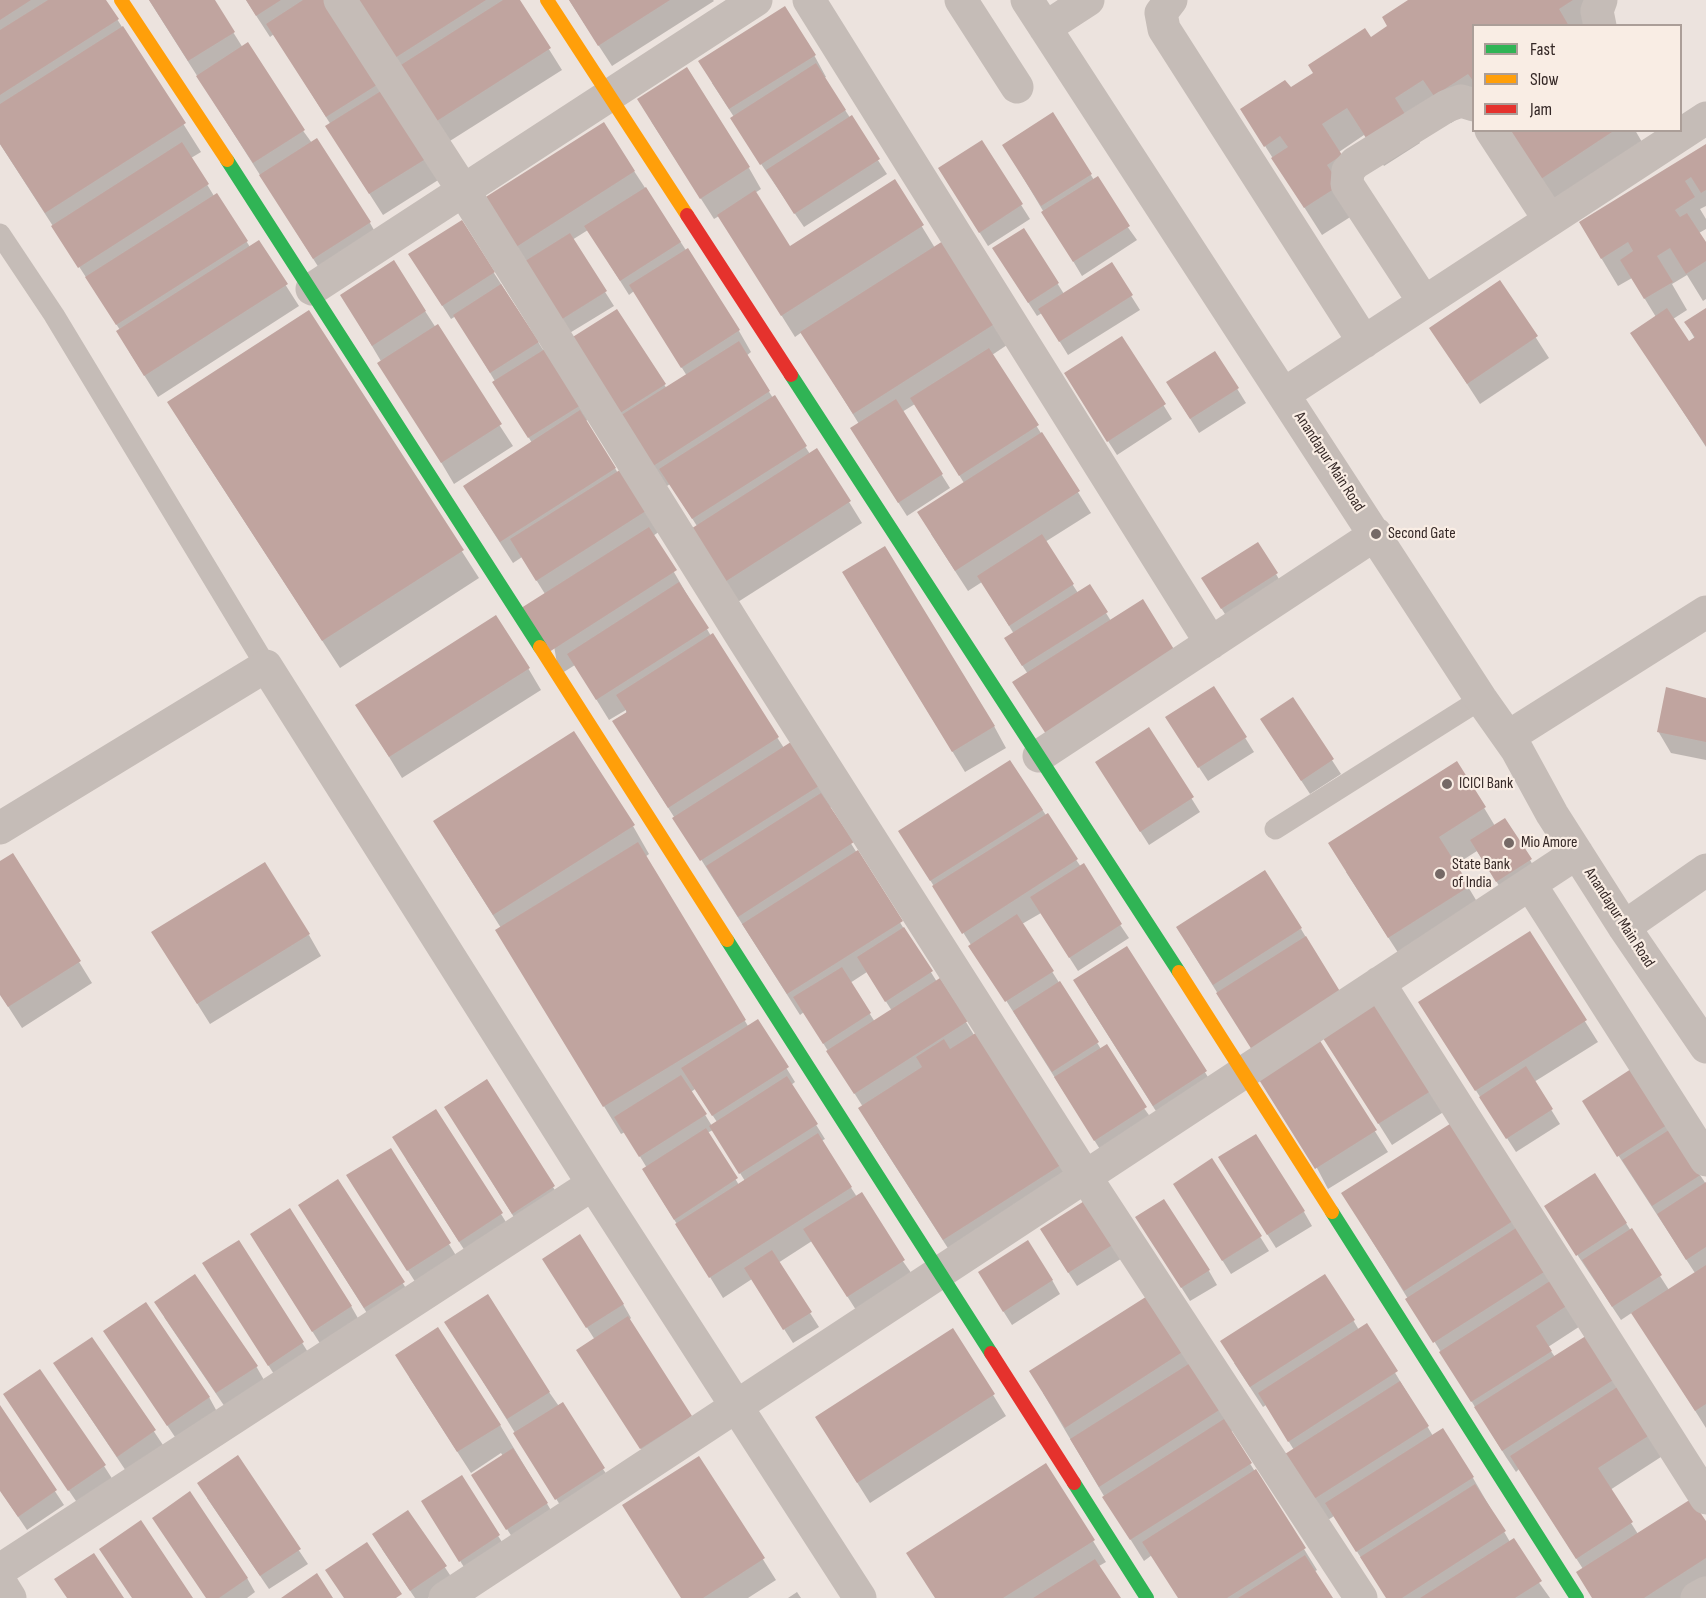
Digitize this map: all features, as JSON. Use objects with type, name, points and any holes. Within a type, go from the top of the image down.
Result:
[{"type":"street","points":[[121,0],[312,288],[941,1271],[1147,1598]]},
{"type":"street","points":[[340,0],[464,190],[744,640],[1085,1176],[1361,1598]]},
{"type":"street","points":[[547,0],[1244,1071],[1577,1598]]},
{"type":"street","points":[[809,0],[1211,643]]},
{"type":"street","points":[[961,0],[1017,87]]},
{"type":"street","name":"Anandapur Main Road","points":[[1027,0],[1376,534],[1481,699],[1508,737],[1624,927],[1706,1047]]},
{"type":"street","points":[[1045,28],[1088,0]]},
{"type":"street","points":[[1171,0],[1161,13],[1164,29],[1364,342]]},
{"type":"street","points":[[1600,24],[1597,11],[1601,0]]},
{"type":"street","points":[[312,288],[750,2]]},
{"type":"street","points":[[1424,302],[1347,184],[1348,171],[1355,164],[1447,106],[1461,101],[1472,105]]},
{"type":"street","points":[[1682,129],[1706,118]]},
{"type":"street","points":[[1492,132],[1549,219]]},
{"type":"street","points":[[1284,394],[1549,219],[1672,134]]},
{"type":"street","points":[[1039,756],[1376,534]]},
{"type":"street","points":[[1508,737],[1706,612]]},
{"type":"street","points":[[0,828],[266,666],[593,1185],[860,1598]]},
{"type":"street","points":[[445,1598],[1577,853]]},
{"type":"street","points":[[1624,927],[1706,870]]},
{"type":"street","points":[[1530,884],[1706,1160]]},
{"type":"street","points":[[1379,983],[1706,1498]]},
{"type":"street","points":[[2,1584],[593,1185]]},
{"type":"street","points":[[1697,1598],[1706,1593]]},
{"type":"lane","points":[[0,234],[60,325],[266,666]]},
{"type":"lane","points":[[1275,829],[1481,699]]},
{"type":"building","points":[[0,0],[31,0],[0,20]]},
{"type":"building","points":[[48,0],[106,0],[119,19],[0,95],[0,30]]},
{"type":"building","points":[[149,0],[215,0],[235,32],[188,61]]},
{"type":"building","points":[[246,0],[281,0],[256,16]]},
{"type":"building","points":[[303,0],[327,0],[380,83],[326,117],[266,24]]},
{"type":"building","points":[[347,0],[486,0],[387,63]]},
{"type":"building","points":[[503,0],[520,0],[551,48],[429,126],[393,70]]},
{"type":"building","points":[[569,0],[670,0],[598,46]]},
{"type":"building","points":[[1408,0],[1573,0],[1559,9],[1568,24],[1472,24],[1472,79],[1468,74],[1434,96],[1423,80],[1395,98],[1405,114],[1367,139],[1347,108],[1322,124],[1342,155],[1327,165],[1340,185],[1304,208],[1271,158],[1288,147],[1280,136],[1264,147],[1240,109],[1285,80],[1291,87],[1313,73],[1308,65],[1365,28],[1371,37],[1387,26],[1382,17]]},
{"type":"building","points":[[785,6],[816,55],[729,109],[698,61]]},
{"type":"building","points":[[123,26],[186,123],[45,213],[0,144],[0,104]]},
{"type":"building","points":[[248,42],[305,130],[253,163],[196,76]]},
{"type":"building","points":[[816,63],[846,110],[760,165],[730,118]]},
{"type":"building","points":[[687,67],[750,167],[700,199],[637,99]]},
{"type":"building","points":[[389,86],[432,155],[369,194],[325,126]]},
{"type":"building","points":[[1053,112],[1092,174],[1041,206],[1002,145]]},
{"type":"building","points":[[852,115],[880,159],[794,214],[766,170]]},
{"type":"building","points":[[604,122],[635,171],[513,249],[481,200]]},
{"type":"building","points":[[1506,132],[1612,132],[1538,181]]},
{"type":"building","points":[[317,138],[371,222],[313,259],[259,175]]},
{"type":"building","points":[[982,140],[1023,204],[979,233],[938,168]]},
{"type":"building","points":[[182,142],[209,184],[78,268],[51,226]]},
{"type":"building","points":[[1706,144],[1706,190],[1701,193],[1691,177],[1685,181],[1695,197],[1675,210],[1680,217],[1687,213],[1706,242],[1706,261],[1686,274],[1670,248],[1657,256],[1673,282],[1644,299],[1620,260],[1633,251],[1628,242],[1601,259],[1579,222]]},
{"type":"building","points":[[1098,176],[1130,226],[1073,262],[1041,212]]},
{"type":"building","points":[[895,179],[924,225],[781,316],[717,215],[755,190],[790,246]]},
{"type":"building","points":[[646,187],[681,242],[620,281],[584,226]]},
{"type":"building","points":[[217,193],[248,241],[116,325],[85,277]]},
{"type":"building","points":[[462,220],[495,272],[442,306],[408,254]]},
{"type":"building","points":[[1024,228],[1059,283],[1028,303],[992,248]]},
{"type":"building","points":[[570,233],[607,291],[559,321],[522,263]]},
{"type":"building","points":[[259,240],[288,284],[144,376],[116,331]]},
{"type":"building","points":[[943,241],[996,323],[853,414],[800,332]]},
{"type":"building","points":[[688,248],[740,330],[681,368],[629,285]]},
{"type":"building","points":[[394,260],[426,311],[372,346],[340,295]]},
{"type":"building","points":[[1112,262],[1133,295],[1059,342],[1038,309]]},
{"type":"building","points":[[1500,280],[1538,336],[1467,384],[1429,328]]},
{"type":"building","points":[[501,284],[539,342],[490,373],[453,315]]},
{"type":"building","points":[[1667,308],[1689,341],[1695,337],[1684,322],[1706,308],[1706,446],[1630,333]]},
{"type":"building","points":[[617,309],[666,384],[617,415],[568,340]]},
{"type":"building","points":[[309,310],[464,550],[322,641],[167,402]]},
{"type":"building","points":[[438,324],[502,424],[441,463],[377,363]]},
{"type":"building","points":[[1122,336],[1166,404],[1107,442],[1064,373]]},
{"type":"building","points":[[739,341],[770,391],[647,470],[615,419]]},
{"type":"building","points":[[989,348],[1039,425],[959,476],[910,398]]},
{"type":"building","points":[[545,349],[581,405],[528,438],[492,382]]},
{"type":"building","points":[[1215,351],[1239,388],[1190,419],[1166,382]]},
{"type":"building","points":[[775,395],[807,446],[692,519],[659,469]]},
{"type":"building","points":[[896,399],[943,474],[898,503],[850,428]]},
{"type":"building","points":[[580,410],[616,468],[500,542],[463,486]]},
{"type":"building","points":[[1042,432],[1080,491],[955,571],[917,512]]},
{"type":"building","points":[[817,448],[851,501],[717,587],[683,534]]},
{"type":"building","points":[[623,468],[649,509],[536,581],[510,539]]},
{"type":"building","points":[[649,527],[677,570],[546,654],[518,610]]},
{"type":"building","points":[[1042,534],[1074,584],[1009,626],[977,576]]},
{"type":"building","points":[[1258,542],[1278,573],[1221,609],[1201,578]]},
{"type":"building","points":[[885,546],[995,726],[952,752],[842,572]]},
{"type":"building","points":[[679,582],[709,628],[596,700],[567,654]]},
{"type":"building","points":[[1090,584],[1108,612],[1022,666],[1004,638]]},
{"type":"building","points":[[1143,599],[1175,651],[1046,734],[1012,682]]},
{"type":"building","points":[[496,615],[530,668],[389,757],[355,705]]},
{"type":"building","points":[[713,633],[779,737],[668,808],[612,721],[627,712],[616,695]]},
{"type":"building","points":[[1214,686],[1247,737],[1198,768],[1165,717]]},
{"type":"building","points":[[1666,687],[1706,698],[1706,742],[1657,732]]},
{"type":"building","points":[[1293,697],[1334,759],[1301,781],[1260,719]]},
{"type":"building","points":[[1149,727],[1194,797],[1140,832],[1095,762]]},
{"type":"building","points":[[574,731],[635,825],[493,915],[433,821]]},
{"type":"building","points":[[794,740],[822,784],[700,861],[672,818]]},
{"type":"building","points":[[1010,760],[1043,810],[930,881],[898,831]]},
{"type":"building","points":[[1457,761],[1486,807],[1439,837],[1470,886],[1388,938],[1328,843]]},
{"type":"building","points":[[821,793],[854,842],[738,917],[706,866]]},
{"type":"building","points":[[1048,813],[1078,859],[962,934],[932,886]]},
{"type":"building","points":[[1505,818],[1532,859],[1496,882],[1470,840]]},
{"type":"building","points":[[638,842],[746,1020],[603,1107],[495,930]]},
{"type":"building","points":[[858,850],[903,921],[787,994],[742,924]]},
{"type":"building","points":[[13,853],[81,961],[8,1007],[0,995],[0,861]]},
{"type":"building","points":[[265,862],[310,934],[197,1004],[151,932]]},
{"type":"building","points":[[1084,863],[1122,924],[1069,958],[1030,897]]},
{"type":"building","points":[[1265,870],[1302,928],[1213,985],[1176,927]]},
{"type":"building","points":[[1017,914],[1054,971],[1005,1002],[968,946]]},
{"type":"building","points":[[904,927],[933,971],[885,1002],[857,957]]},
{"type":"building","points":[[1530,931],[1587,1020],[1475,1091],[1418,1002]]},
{"type":"building","points":[[1306,936],[1341,993],[1252,1050],[1216,993]]},
{"type":"building","points":[[1127,946],[1207,1071],[1153,1106],[1073,980]]},
{"type":"building","points":[[842,967],[871,1013],[823,1044],[793,997]]},
{"type":"building","points":[[940,978],[968,1021],[854,1094],[826,1051]]},
{"type":"building","points":[[1060,981],[1099,1042],[1052,1072],[1013,1011]]},
{"type":"building","points":[[1375,996],[1434,1089],[1378,1124],[1319,1032]]},
{"type":"building","points":[[758,1019],[789,1067],[712,1116],[681,1068]]},
{"type":"building","points":[[982,1029],[1067,1161],[943,1240],[858,1108],[922,1067],[916,1057],[944,1039],[950,1049]]},
{"type":"building","points":[[1317,1036],[1377,1130],[1315,1169],[1256,1075]]},
{"type":"building","points":[[1107,1044],[1147,1107],[1094,1141],[1054,1077]]},
{"type":"building","points":[[1526,1066],[1553,1109],[1506,1139],[1479,1097]]},
{"type":"building","points":[[1631,1069],[1667,1125],[1617,1157],[1582,1101]]},
{"type":"building","points":[[681,1075],[707,1114],[639,1157],[614,1117]]},
{"type":"building","points":[[787,1076],[818,1124],[739,1174],[709,1126]]},
{"type":"building","points":[[487,1079],[555,1186],[512,1214],[444,1107]]},
{"type":"building","points":[[436,1109],[503,1213],[459,1242],[392,1137]]},
{"type":"building","points":[[1453,1122],[1516,1219],[1404,1291],[1341,1193]]},
{"type":"building","points":[[706,1128],[738,1178],[674,1220],[642,1169]]},
{"type":"building","points":[[1672,1128],[1702,1174],[1652,1206],[1622,1160]]},
{"type":"building","points":[[818,1133],[852,1187],[709,1278],[675,1224]]},
{"type":"building","points":[[1256,1134],[1305,1211],[1267,1235],[1218,1157]]},
{"type":"building","points":[[391,1148],[451,1243],[407,1271],[346,1175]]},
{"type":"building","points":[[1212,1158],[1262,1236],[1222,1261],[1173,1184]]},
{"type":"building","points":[[1595,1173],[1627,1223],[1576,1256],[1544,1206]]},
{"type":"building","points":[[338,1179],[405,1282],[364,1308],[298,1205]]},
{"type":"building","points":[[1706,1182],[1706,1247],[1686,1260],[1657,1214]]},
{"type":"building","points":[[862,1192],[905,1260],[847,1297],[803,1229]]},
{"type":"building","points":[[1089,1198],[1117,1242],[1068,1273],[1040,1229]]},
{"type":"building","points":[[1164,1199],[1210,1270],[1181,1288],[1135,1217]]},
{"type":"building","points":[[290,1208],[352,1306],[312,1332],[250,1234]]},
{"type":"building","points":[[1527,1221],[1555,1265],[1433,1343],[1405,1299]]},
{"type":"building","points":[[1632,1228],[1662,1275],[1612,1307],[1582,1260]]},
{"type":"building","points":[[580,1234],[624,1304],[586,1328],[542,1259]]},
{"type":"building","points":[[239,1240],[304,1342],[268,1366],[202,1263]]},
{"type":"building","points":[[1028,1240],[1053,1280],[1003,1312],[978,1272]]},
{"type":"building","points":[[772,1250],[812,1312],[783,1330],[744,1268]]},
{"type":"building","points":[[1706,1265],[1706,1404],[1695,1411],[1631,1313]]},
{"type":"building","points":[[195,1274],[258,1366],[216,1393],[154,1302]]},
{"type":"building","points":[[1325,1274],[1355,1320],[1250,1387],[1220,1341]]},
{"type":"building","points":[[1561,1274],[1577,1299],[1536,1326],[1552,1351],[1471,1402],[1439,1352]]},
{"type":"building","points":[[1152,1293],[1187,1349],[1065,1428],[1029,1371]]},
{"type":"building","points":[[488,1294],[550,1392],[507,1419],[444,1322]]},
{"type":"building","points":[[146,1302],[210,1397],[167,1426],[103,1331]]},
{"type":"building","points":[[628,1316],[692,1416],[640,1449],[576,1350]]},
{"type":"building","points":[[1367,1323],[1398,1371],[1288,1442],[1258,1393]]},
{"type":"building","points":[[438,1327],[501,1425],[457,1452],[395,1355]]},
{"type":"building","points":[[953,1328],[995,1394],[857,1483],[815,1417]]},
{"type":"building","points":[[1592,1332],[1621,1375],[1502,1451],[1474,1407]]},
{"type":"building","points":[[92,1337],[156,1430],[117,1457],[53,1363]]},
{"type":"building","points":[[1195,1360],[1224,1407],[1099,1487],[1070,1439]]},
{"type":"building","points":[[40,1369],[106,1465],[68,1491],[3,1394]]},
{"type":"building","points":[[1400,1381],[1429,1426],[1314,1499],[1285,1454]]},
{"type":"building","points":[[1622,1384],[1653,1433],[1598,1468],[1633,1522],[1576,1559],[1510,1456]]},
{"type":"building","points":[[563,1402],[605,1468],[555,1500],[513,1433]]},
{"type":"building","points":[[0,1405],[57,1490],[18,1517],[0,1491]]},
{"type":"building","points":[[1224,1419],[1252,1463],[1130,1540],[1102,1497]]},
{"type":"building","points":[[1443,1428],[1474,1477],[1356,1552],[1325,1503]]},
{"type":"building","points":[[513,1448],[548,1503],[506,1530],[471,1475]]},
{"type":"building","points":[[238,1455],[301,1549],[260,1576],[197,1483]]},
{"type":"building","points":[[699,1456],[765,1558],[703,1598],[681,1598],[622,1505]]},
{"type":"building","points":[[1046,1463],[1095,1540],[1003,1598],[935,1598],[906,1553]]},
{"type":"building","points":[[1256,1469],[1306,1548],[1227,1598],[1178,1598],[1142,1542]]},
{"type":"building","points":[[462,1475],[500,1535],[459,1562],[421,1501]]},
{"type":"building","points":[[1475,1484],[1506,1531],[1402,1598],[1386,1598],[1360,1557]]},
{"type":"building","points":[[190,1491],[248,1578],[219,1598],[206,1598],[152,1518]]},
{"type":"building","points":[[1691,1499],[1706,1521],[1706,1558],[1644,1598],[1592,1598],[1576,1572]]},
{"type":"building","points":[[408,1510],[447,1566],[410,1591],[372,1534]]},
{"type":"building","points":[[141,1520],[193,1598],[132,1598],[99,1549]]},
{"type":"building","points":[[1514,1538],[1542,1581],[1515,1598],[1420,1598]]},
{"type":"building","points":[[367,1542],[402,1594],[396,1598],[344,1598],[325,1570]]},
{"type":"building","points":[[94,1553],[124,1598],[67,1598],[54,1579]]},
{"type":"building","points":[[1305,1555],[1333,1598],[1238,1598]]},
{"type":"building","points":[[1095,1559],[1121,1598],[1033,1598]]},
{"type":"building","points":[[317,1573],[333,1598],[281,1598]]},
{"type":"traffic: fast","points":[[227,160],[540,647]]},
{"type":"traffic: fast","points":[[791,375],[1179,972]]},
{"type":"traffic: fast","points":[[727,940],[991,1353]]},
{"type":"traffic: fast","points":[[1332,1212],[1577,1598]]},
{"type":"traffic: fast","points":[[1074,1483],[1147,1598]]},
{"type":"traffic: slow","points":[[121,0],[227,160]]},
{"type":"traffic: slow","points":[[547,0],[687,215]]},
{"type":"traffic: slow","points":[[540,647],[727,940]]},
{"type":"traffic: slow","points":[[1179,972],[1332,1212]]},
{"type":"traffic: jam","points":[[687,215],[791,375]]},
{"type":"traffic: jam","points":[[991,1353],[1074,1483]]},
{"type":"place","name":"Second Gate","points":[[1376,534]]},
{"type":"place","name":"ICICI Bank","points":[[1447,784]]},
{"type":"place","name":"Mio Amore","points":[[1509,843]]},
{"type":"place","name":"State Bank of India","points":[[1440,874]]}]
